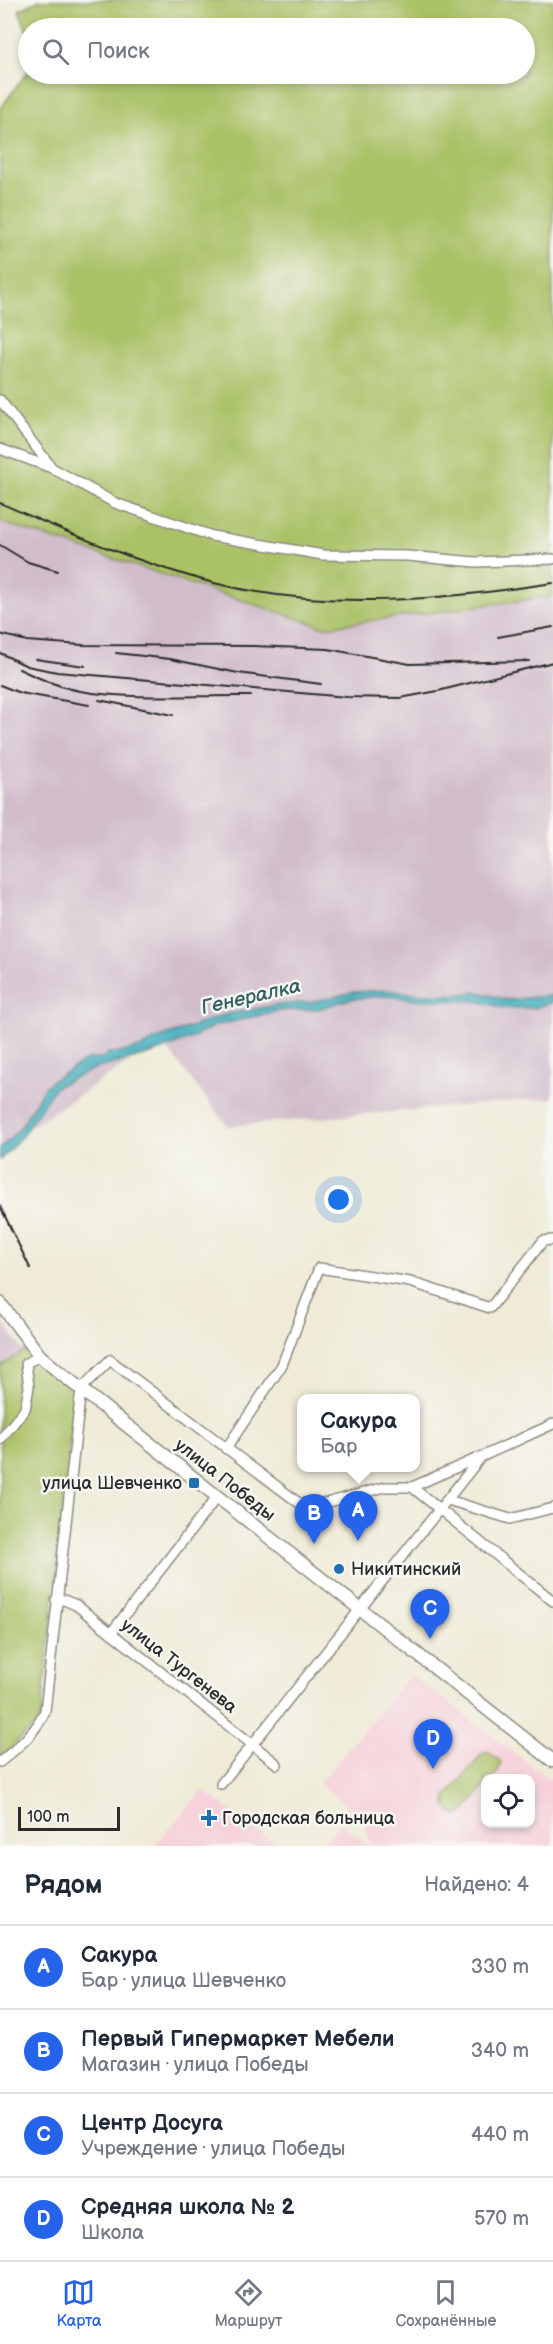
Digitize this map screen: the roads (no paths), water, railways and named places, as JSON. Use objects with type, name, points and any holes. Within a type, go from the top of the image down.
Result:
[{"type":"main road","name":"улица Победы","points":[[0,1303],[40,1356],[553,1761]]},
{"type":"street","points":[[0,400],[52,468]]},
{"type":"street","points":[[0,449],[52,468],[115,503],[212,536],[324,555],[407,556],[476,562],[553,559]]},
{"type":"street","points":[[226,1449],[282,1365],[319,1268],[410,1282],[490,1308],[543,1240],[553,1240]]},
{"type":"street","points":[[0,1440],[25,1409],[29,1387],[26,1363],[40,1356]]},
{"type":"street","points":[[0,1762],[30,1737],[45,1712],[81,1389],[110,1360],[299,1503],[326,1503],[384,1487],[412,1487],[553,1424]]},
{"type":"street","points":[[221,1784],[481,1457]]},
{"type":"street","points":[[412,1487],[553,1601]]},
{"type":"street","points":[[111,1633],[217,1497]]},
{"type":"street","points":[[448,1500],[510,1518],[553,1508]]},
{"type":"street","name":"улица Тургенева","points":[[56,1600],[64,1600],[76,1605],[277,1764]]},
{"type":"water","name":"Генералка","points":[[386,990],[445,995],[475,991],[508,1000],[553,995],[553,1002],[535,1008],[505,1008],[476,1001],[422,1000],[384,996],[350,999],[318,1009],[278,1011],[214,1026],[192,1038],[151,1054],[94,1069],[55,1087],[22,1136],[0,1160],[0,1149],[20,1128],[44,1088],[51,1081],[88,1059],[101,1059],[108,1053],[119,1053],[143,1047],[154,1040],[227,1014],[276,1005],[312,1002],[353,992]]},
{"type":"railway","points":[[0,503],[159,567],[256,592],[340,600],[383,600],[468,594],[553,583]]},
{"type":"railway","points":[[0,545],[28,562],[58,571]]},
{"type":"railway","points":[[498,637],[553,627]]},
{"type":"railway","points":[[0,634],[27,641],[82,645],[328,649],[410,664],[529,661]]},
{"type":"railway","points":[[0,653],[27,666],[57,672],[347,697],[400,698],[438,691],[553,662]]},
{"type":"railway","points":[[116,653],[170,659],[238,673],[321,684]]},
{"type":"railway","points":[[35,659],[85,666]]},
{"type":"railway","points":[[19,669],[64,687],[100,694],[251,696]]},
{"type":"railway","points":[[0,685],[20,693],[89,705]]},
{"type":"railway","points":[[99,700],[173,715]]},
{"type":"railway","points":[[0,1206],[30,1268]]},
{"type":"place","name":"улица Шевченко","points":[[194,1483]]},
{"type":"place","name":"Сакура","points":[[358,1541]]},
{"type":"place","name":"Первый Гипермаркет Мебели","points":[[314,1544]]},
{"type":"place","name":"Никитинский","points":[[339,1569]]},
{"type":"place","name":"Центр Досуга","points":[[430,1639]]},
{"type":"place","name":"Средняя школа № 2","points":[[433,1769]]},
{"type":"place","name":"Городская больница","points":[[209,1818]]}]
